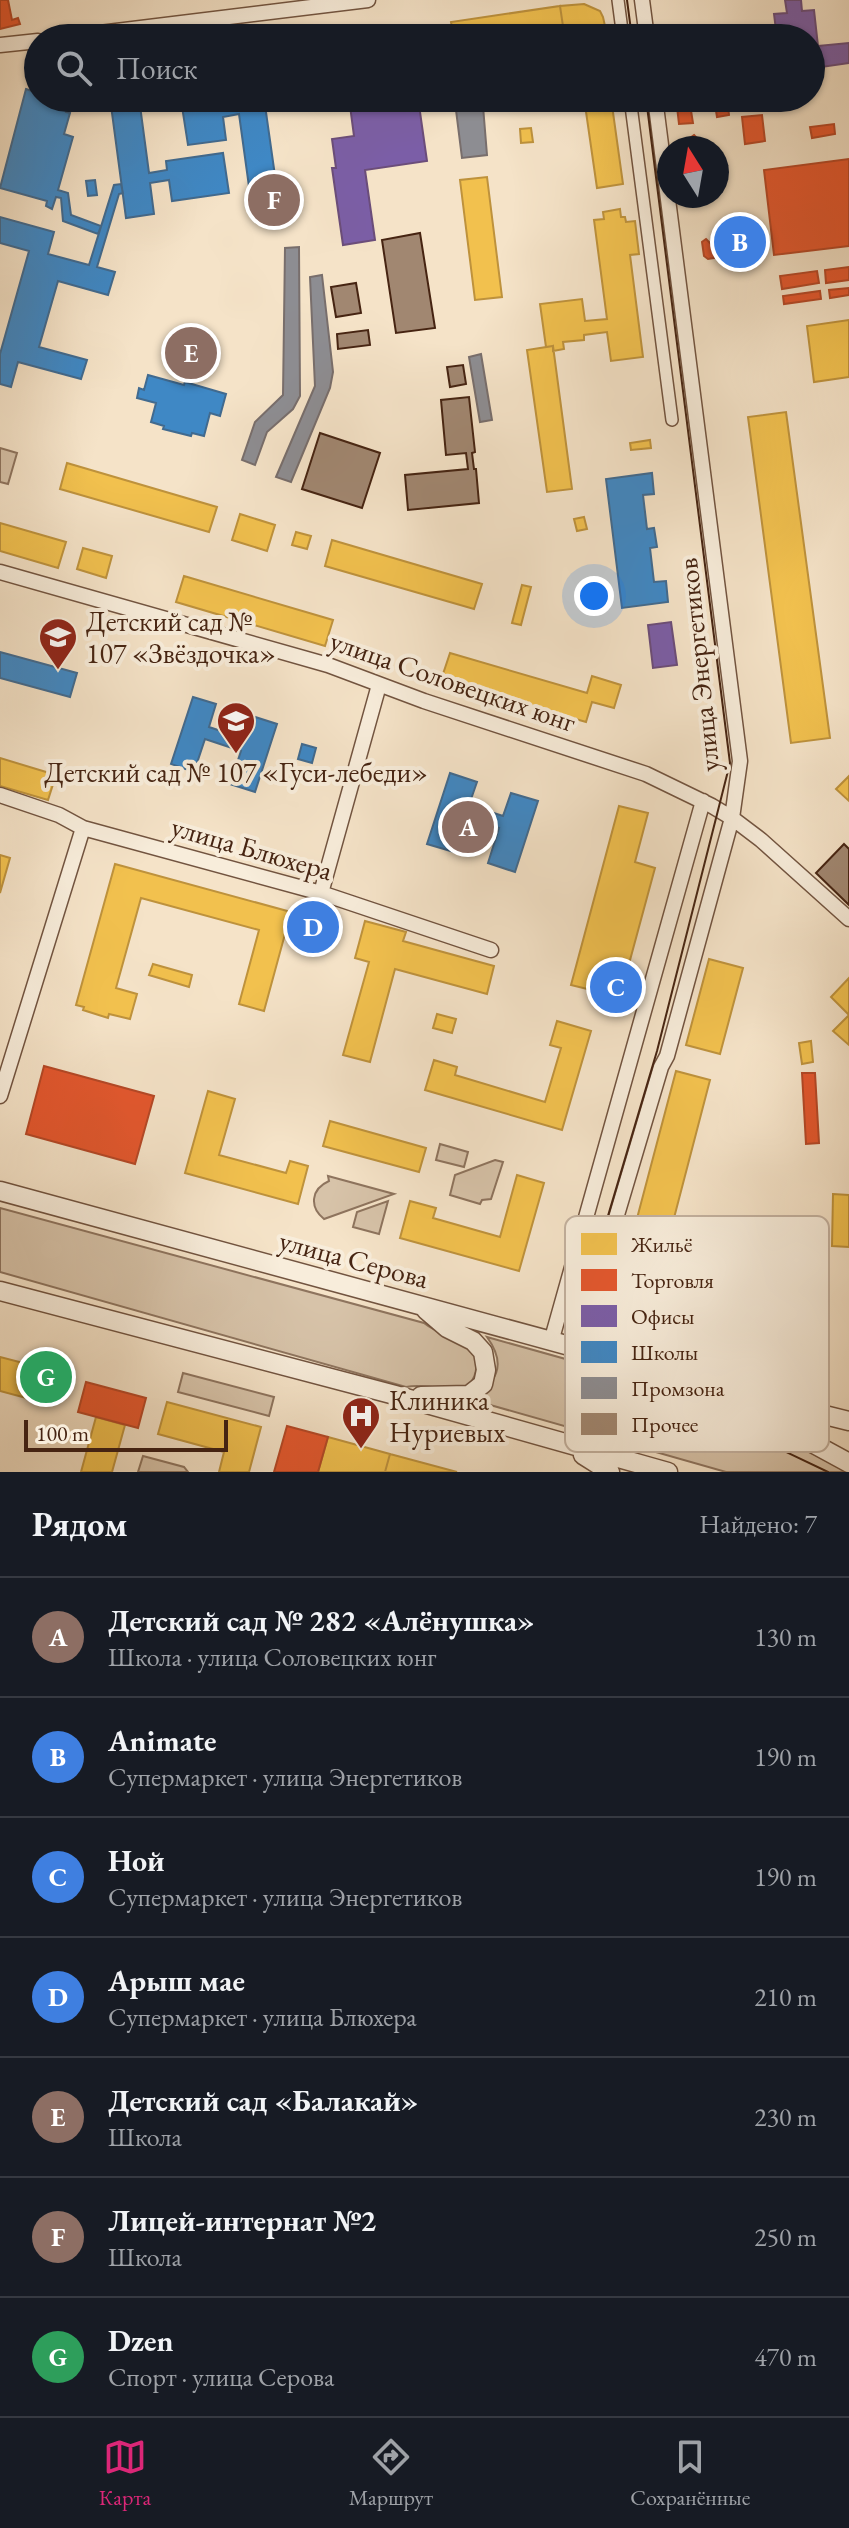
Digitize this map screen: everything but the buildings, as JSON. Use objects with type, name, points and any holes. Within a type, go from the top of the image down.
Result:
[{"type":"street","points":[[173,24],[368,0]]},
{"type":"street","points":[[618,0],[621,24]]},
{"type":"street","points":[[642,0],[645,24]]},
{"type":"street","points":[[0,45],[24,42]]},
{"type":"street","points":[[632,112],[672,420]]},
{"type":"street","name":"улица Энергетиков","points":[[617,1216],[661,1067],[667,1056],[732,818],[740,761],[657,112]]},
{"type":"street","name":"улица Соловецких юнг","points":[[0,572],[301,657],[612,761],[703,801],[732,818],[849,919]]},
{"type":"street","points":[[321,893],[379,685]]},
{"type":"street","name":"улица Блюхера","points":[[0,795],[59,815],[83,828],[321,893],[491,950]]},
{"type":"street","name":"улица Энергетиков","points":[[586,1216],[703,801]]},
{"type":"street","points":[[0,1096],[83,828]]},
{"type":"street","name":"улица Серова","points":[[0,1191],[565,1346]]},
{"type":"street","points":[[0,1291],[395,1395],[565,1444]]},
{"type":"street","name":"улица Энергетиков","points":[[551,1342],[565,1292]]},
{"type":"street","points":[[395,1395],[462,1397],[477,1391],[486,1377],[483,1352],[473,1341],[447,1328],[420,1306]]},
{"type":"street","name":"улица Серова","points":[[829,1415],[849,1421]]},
{"type":"street","points":[[578,1452],[610,1472]]},
{"type":"street","points":[[593,1452],[668,1472]]},
{"type":"street","name":"улица Серова","points":[[829,1452],[849,1463]]},
{"type":"shaded area","points":[[0,448],[17,453],[8,484],[0,482]]},
{"type":"shaded area","points":[[440,1144],[468,1152],[464,1167],[436,1160]]},
{"type":"shaded area","points":[[495,1160],[503,1162],[491,1199],[482,1200],[480,1204],[450,1195],[455,1175]]},
{"type":"shaded area","points":[[328,1176],[394,1194],[324,1219],[316,1209],[314,1198],[323,1184],[329,1181]]},
{"type":"shaded area","points":[[388,1201],[379,1234],[353,1227],[357,1212]]},
{"type":"shaded area","points":[[0,1208],[424,1323],[475,1348],[475,1376],[464,1390],[406,1387],[0,1272]]},
{"type":"shaded area","points":[[487,1337],[565,1359],[565,1426],[469,1399],[486,1387],[496,1373],[498,1365]]},
{"type":"shaded area","points":[[183,1373],[274,1397],[269,1416],[178,1392]]},
{"type":"shaded area","points":[[656,1452],[810,1452],[849,1472],[726,1472]]},
{"type":"shaded area","points":[[143,1456],[184,1467],[188,1472],[138,1472]]},
{"type":"tram line","points":[[627,0],[630,24]]},
{"type":"tram line","points":[[608,1216],[657,1051],[730,763],[648,112]]},
{"type":"tram line","points":[[786,1452],[828,1472]]},
{"type":"place","name":"Лицей-интернат №2","points":[[274,200]]},
{"type":"place","name":"Animate","points":[[740,242]]},
{"type":"place","name":"Детский сад «Балакай»","points":[[191,353]]},
{"type":"place","name":"Детский сад № 107 «Звёздочка»","points":[[58,671]]},
{"type":"place","name":"Детский сад № 107 «Гуси-лебеди»","points":[[236,755]]},
{"type":"place","name":"Детский сад № 282 «Алёнушка»","points":[[468,827]]},
{"type":"place","name":"Арыш мае","points":[[313,927]]},
{"type":"place","name":"Ной","points":[[616,987]]},
{"type":"place","name":"Dzen","points":[[46,1377]]},
{"type":"place","name":"Клиника Нуриевых","points":[[361,1450]]}]
